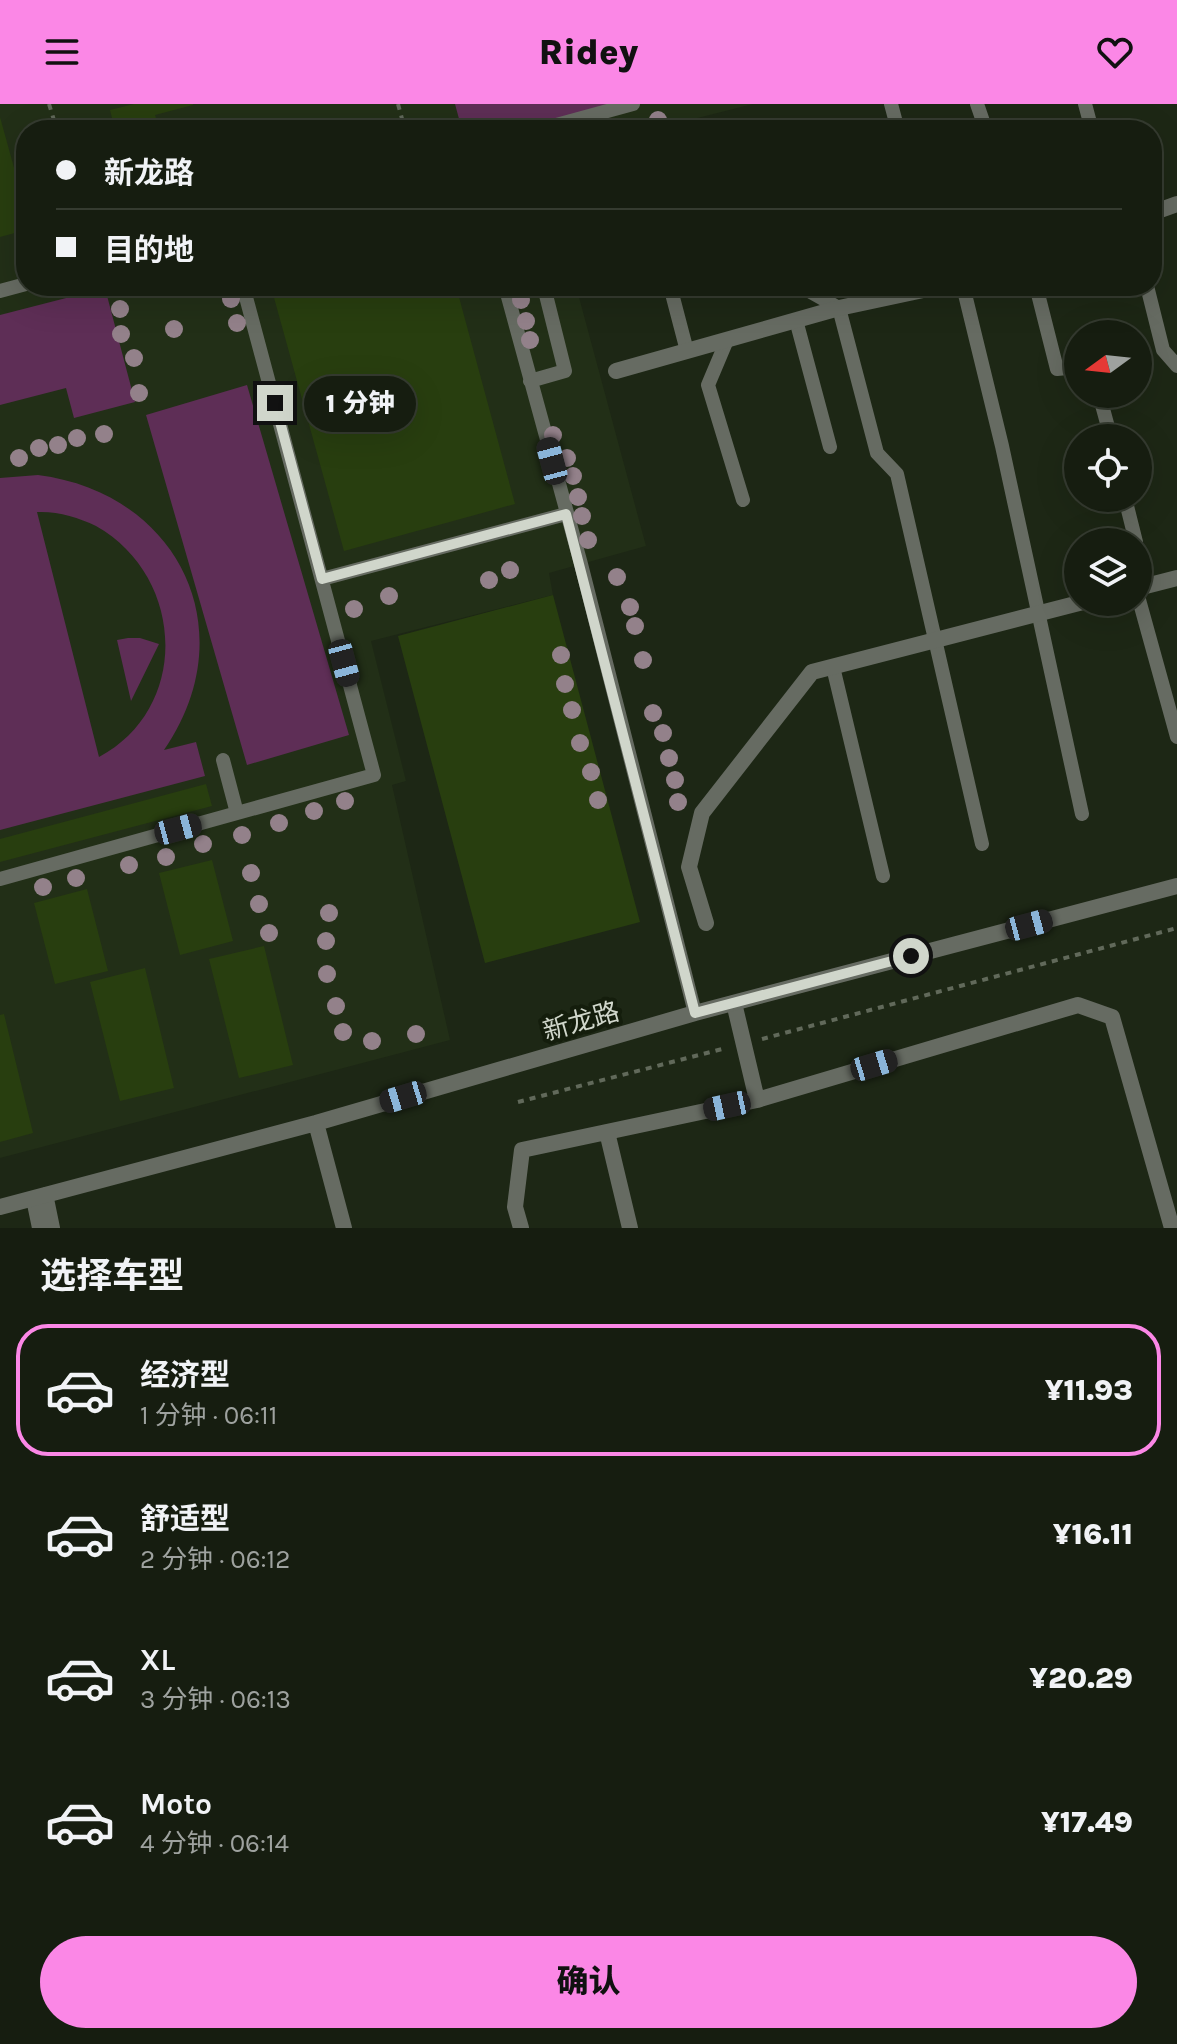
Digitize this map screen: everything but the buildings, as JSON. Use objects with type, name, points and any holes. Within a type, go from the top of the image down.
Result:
[{"type":"street","points":[[616,371],[839,308],[895,296]]},
{"type":"street","points":[[1152,582],[1177,578]]},
{"type":"street","points":[[706,923],[689,867],[702,813],[812,672],[1064,607]]},
{"type":"street","name":"新龙路","points":[[0,1207],[316,1123],[695,1013],[1177,886]]},
{"type":"street","points":[[734,1003],[757,1100]]},
{"type":"street","points":[[521,1228],[515,1207],[522,1150],[757,1100],[1078,1005],[1112,1017],[1172,1228]]},
{"type":"street","points":[[316,1123],[344,1228]]},
{"type":"street","points":[[607,1132],[630,1228]]},
{"type":"lane","points":[[575,120],[633,104]]},
{"type":"lane","points":[[0,879],[374,775],[246,296]]},
{"type":"lane","points":[[508,296],[695,1013]]},
{"type":"lane","points":[[530,381],[565,371],[546,296]]},
{"type":"lane","points":[[673,296],[687,351]]},
{"type":"lane","points":[[818,296],[839,308],[877,453],[897,474],[982,844]]},
{"type":"lane","points":[[965,296],[1002,446],[1082,814]]},
{"type":"lane","points":[[1039,296],[1057,369],[1064,368]]},
{"type":"lane","points":[[1150,296],[1163,350],[1177,366]]},
{"type":"lane","points":[[796,320],[830,447]]},
{"type":"lane","points":[[727,340],[708,385],[743,500]]},
{"type":"lane","points":[[322,579],[566,514]]},
{"type":"lane","points":[[1144,616],[1177,737]]},
{"type":"lane","points":[[833,667],[883,876]]},
{"type":"lane","points":[[223,760],[237,813]]},
{"type":"lane","points":[[39,1196],[39,1228]]},
{"type":"lane","points":[[39,1196],[53,1228]]},
{"type":"path","points":[[518,1102],[1177,928]]},
{"type":"shaded area","points":[[0,104],[753,104],[690,120],[16,120],[16,296],[579,296],[646,546],[549,573],[553,595],[371,641],[406,781],[392,785],[450,1040],[0,1158]]},
{"type":"shaded area","points":[[455,104],[634,104],[575,120],[459,120]]},
{"type":"shaded area","points":[[74,296],[107,296],[135,402],[74,418],[66,388],[0,405],[0,315]]},
{"type":"shaded area","points":[[247,385],[349,735],[247,765],[146,415]]},
{"type":"shaded area","points":[[38,475],[87,487],[129,509],[161,539],[185,575],[197,615],[199,659],[188,705],[164,750],[196,742],[205,776],[0,830],[0,478]],"holes":[[[37,512],[67,515],[96,526],[125,548],[147,576],[160,608],[165,642],[162,676],[150,707],[129,735],[99,757]]]},
{"type":"shaded area","points":[[128,638],[159,644],[131,701],[117,640]]},
{"type":"route","points":[[275,403],[322,579],[566,514],[695,1013],[911,956]]}]
